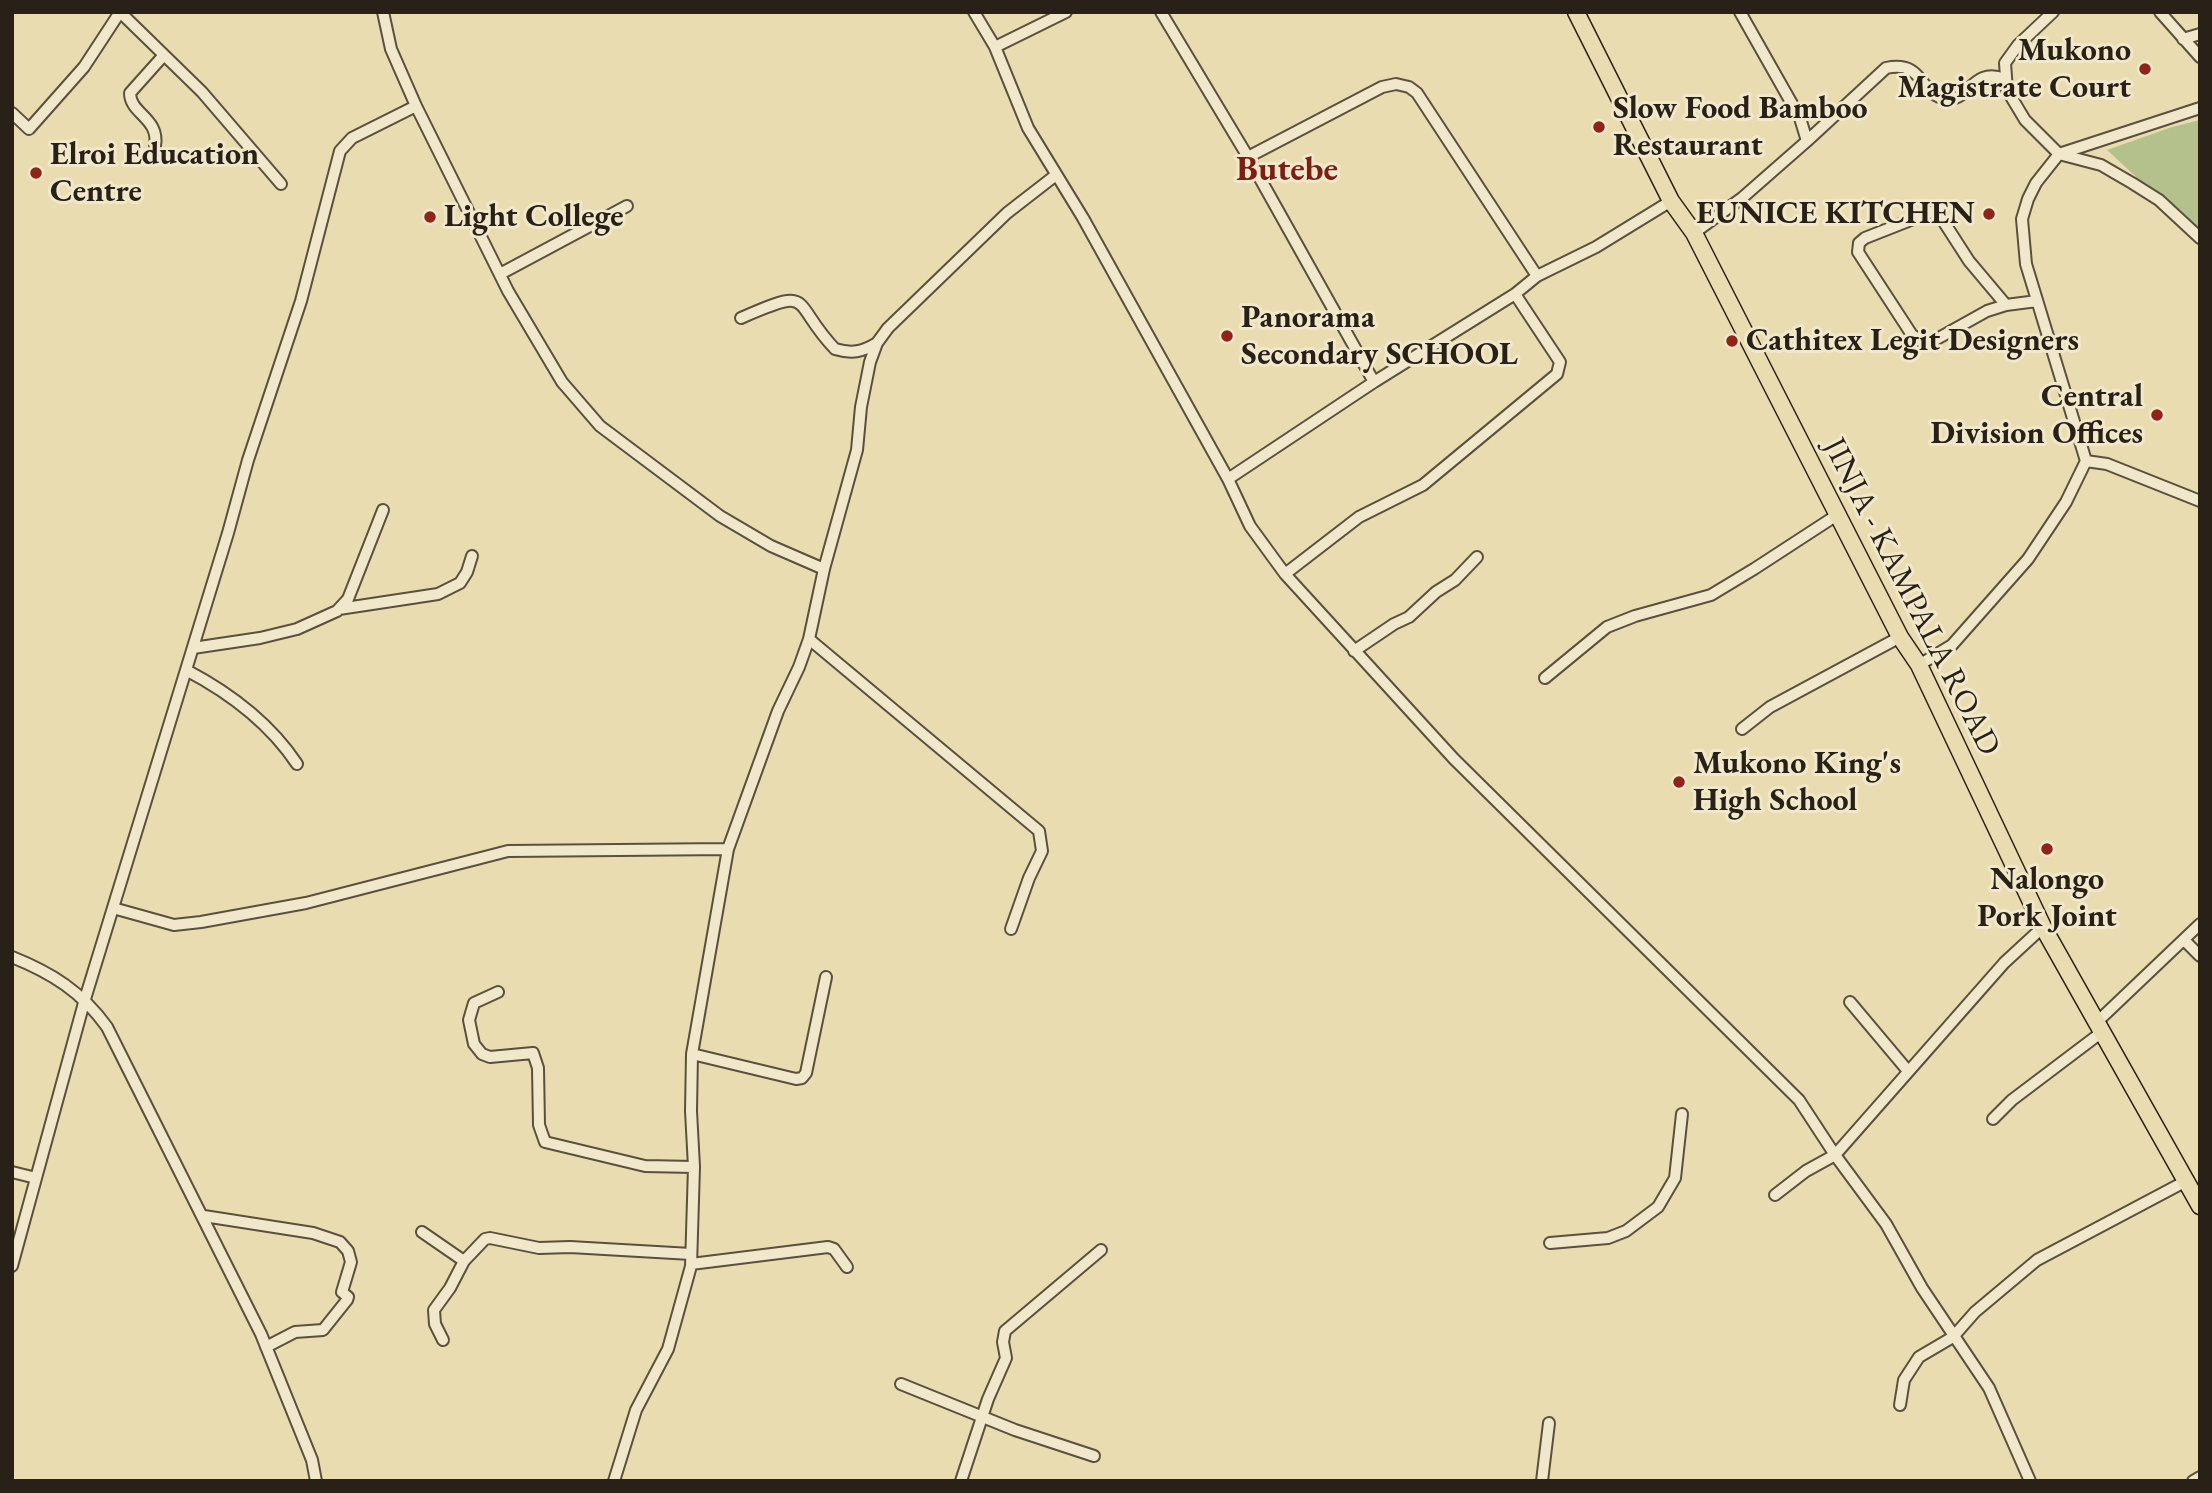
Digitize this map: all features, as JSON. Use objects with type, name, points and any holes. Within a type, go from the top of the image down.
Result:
[{"type":"highway","name":"JINJA - KAMPALA ROAD","points":[[1576,12],[1671,201],[1694,233],[1900,637],[1919,665],[2043,927],[2188,1180],[2200,1206]]},
{"type":"street","points":[[12,113],[29,129],[84,67],[120,12],[202,92],[281,184]]},
{"type":"street","points":[[383,12],[391,49],[416,106],[500,274],[562,383],[600,426],[720,516],[771,546],[824,569]]},
{"type":"street","points":[[974,12],[995,47],[1028,128],[1083,218],[1228,479],[1250,526],[1285,574],[1454,759],[1799,1100],[1835,1155],[1886,1224],[1922,1288],[1989,1388],[2030,1481]]},
{"type":"street","points":[[995,47],[1066,12]]},
{"type":"street","points":[[1161,12],[1248,157],[1374,382]]},
{"type":"street","points":[[1171,28],[1173,12]]},
{"type":"street","points":[[1740,12],[1800,118],[1807,141]]},
{"type":"street","points":[[2053,12],[2005,63],[2004,79],[2007,90],[2025,120],[2059,153],[2101,165],[2159,200],[2200,238]]},
{"type":"street","points":[[2160,12],[2200,57]]},
{"type":"street","points":[[2183,39],[2200,34]]},
{"type":"street","points":[[155,146],[157,138],[151,123],[130,99],[130,93],[164,55]]},
{"type":"street","points":[[1694,233],[1742,198],[1886,68],[1900,65],[1910,68],[1936,94],[1945,99],[1954,98],[1984,76],[1994,74],[2004,79]]},
{"type":"street","points":[[1248,157],[1382,87],[1396,84],[1409,87],[1417,93],[1439,124],[1537,276]]},
{"type":"street","points":[[12,1266],[85,999],[248,460],[302,301],[340,151],[352,138],[416,106]]},
{"type":"street","points":[[1919,665],[1952,645],[2028,559],[2066,502],[2086,461],[2026,264],[2022,219],[2036,183],[2059,153],[2200,108]]},
{"type":"street","points":[[614,1481],[636,1410],[668,1349],[691,1259],[694,1167],[692,1054],[729,849],[778,711],[809,639],[824,569],[858,450],[861,407],[870,362],[877,343],[888,328],[1007,213],[1056,175]]},
{"type":"street","points":[[1228,479],[1374,382],[1516,294],[1537,276],[1596,247],[1671,201]]},
{"type":"street","points":[[500,274],[627,206]]},
{"type":"street","points":[[2006,305],[1969,261],[1940,216],[1931,212],[1865,238],[1859,243],[1858,252],[1912,335],[1923,342],[1935,340],[1987,311],[2006,305],[2037,301]]},
{"type":"street","points":[[1285,574],[1359,517],[1423,485],[1557,374],[1560,362],[1516,294]]},
{"type":"street","points":[[741,318],[785,299],[794,299],[803,304],[835,349],[864,351],[877,343]]},
{"type":"street","points":[[2086,461],[2108,464],[2200,501]]},
{"type":"street","points":[[339,609],[348,599],[383,510]]},
{"type":"street","points":[[1545,678],[1607,627],[1635,616],[1711,595],[1837,515]]},
{"type":"street","points":[[192,648],[260,638],[297,629],[339,609],[438,594],[460,583],[472,556]]},
{"type":"street","points":[[1354,651],[1409,617],[1436,592],[1455,580],[1478,557]]},
{"type":"street","points":[[1742,729],[1770,707],[1900,637]]},
{"type":"street","points":[[809,639],[1039,831],[1042,852],[1029,878],[1011,929]]},
{"type":"street","points":[[186,670],[233,697],[257,717],[297,764]]},
{"type":"street","points":[[113,908],[174,925],[306,903],[508,851],[729,849]]},
{"type":"street","points":[[1993,1119],[2099,1028],[2200,924]]},
{"type":"street","points":[[1775,1195],[1796,1178],[1835,1155],[2004,963],[2043,927]]},
{"type":"street","points":[[2184,940],[2200,956]]},
{"type":"street","points":[[12,957],[60,981],[85,999],[107,1027],[204,1216],[266,1347],[312,1460],[316,1481]]},
{"type":"street","points":[[692,1054],[796,1080],[802,1078],[806,1073],[826,977]]},
{"type":"street","points":[[498,992],[474,1003],[469,1020],[474,1044],[482,1054],[490,1057],[533,1053],[538,1068],[539,1125],[545,1142],[645,1166],[694,1167]]},
{"type":"street","points":[[1850,1002],[1908,1071]]},
{"type":"street","points":[[1550,1243],[1608,1238],[1626,1231],[1658,1207],[1675,1178],[1682,1114]]},
{"type":"street","points":[[12,1172],[36,1178]]},
{"type":"street","points":[[1900,1405],[1904,1380],[1919,1357],[1953,1337],[1975,1312],[2037,1260],[2188,1180]]},
{"type":"street","points":[[204,1216],[313,1233],[340,1242],[351,1256],[342,1292],[348,1297],[329,1324],[323,1330],[295,1332],[266,1347]]},
{"type":"street","points":[[422,1232],[464,1261]]},
{"type":"street","points":[[443,1340],[435,1324],[434,1310],[464,1261],[485,1239],[490,1238],[539,1248],[570,1247],[691,1259],[828,1247],[834,1249],[847,1266]]},
{"type":"street","points":[[961,1481],[982,1416],[1006,1358],[1003,1342],[1005,1331],[1101,1250]]},
{"type":"street","points":[[901,1384],[1015,1430],[1094,1456]]},
{"type":"street","points":[[1542,1481],[1549,1423]]},
{"type":"street","points":[[2193,1481],[2200,1477]]},
{"type":"green space","points":[[2200,120],[2200,236],[2107,150]]},
{"type":"place","name":"Mukono Magistrate Court","points":[[2145,69]]},
{"type":"place","name":"Slow Food Bamboo Restaurant","points":[[1599,127]]},
{"type":"place","name":"Elroi Education Centre","points":[[36,173]]},
{"type":"place","name":"EUNICE KITCHEN","points":[[1989,214]]},
{"type":"place","name":"Light College","points":[[430,217]]},
{"type":"place","name":"Panorama Secondary SCHOOL","points":[[1227,336]]},
{"type":"place","name":"Cathitex Legit Designers","points":[[1732,341]]},
{"type":"place","name":"Central Division Offices","points":[[2157,415]]},
{"type":"place","name":"Mukono King's High School","points":[[1679,782]]},
{"type":"place","name":"Nalongo Pork Joint","points":[[2047,849]]},
{"type":"district","name":"Butebe","points":[[1287,170]]}]
